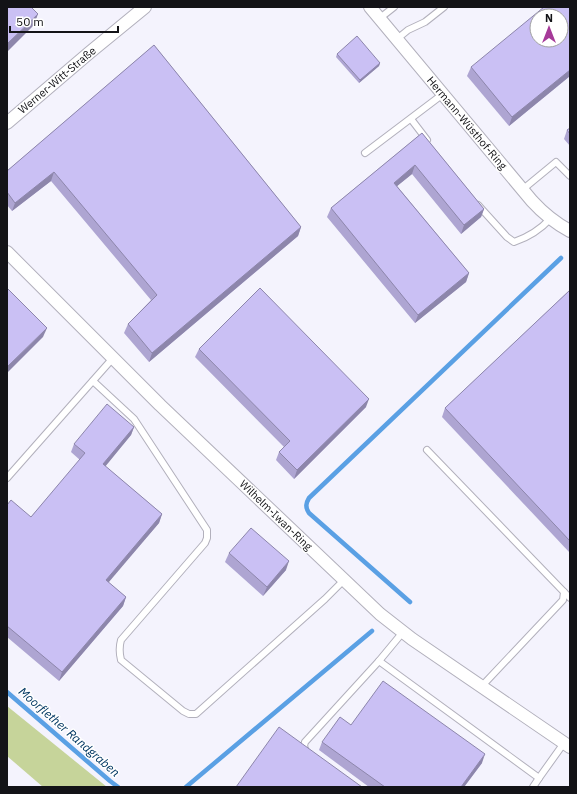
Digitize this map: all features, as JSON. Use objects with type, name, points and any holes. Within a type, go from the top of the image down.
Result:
[{"type":"street","name":"Werner-Witt-Straße","points":[[7,123],[145,7]]},
{"type":"street","name":"Hermann-Wüsthof-Ring","points":[[370,7],[522,190],[540,210],[570,231]]},
{"type":"street","name":"Wilhelm-Iwan-Ring","points":[[7,252],[160,404],[380,614],[481,687],[567,745]]},
{"type":"lane","points":[[380,18],[394,7]]},
{"type":"lane","points":[[397,39],[408,30],[425,22],[444,7]]},
{"type":"lane","points":[[365,153],[443,94]]},
{"type":"lane","points":[[411,119],[429,143]]},
{"type":"lane","points":[[522,190],[556,162],[570,176]]},
{"type":"lane","points":[[475,201],[507,237],[514,242],[532,234],[551,218]]},
{"type":"lane","points":[[7,478],[113,358]]},
{"type":"lane","points":[[93,381],[134,419],[207,530],[207,538],[205,543],[121,640],[119,648],[121,660],[183,711],[189,714],[196,714],[326,599],[344,580]]},
{"type":"lane","points":[[427,450],[570,598]]},
{"type":"lane","points":[[481,687],[563,600],[564,592]]},
{"type":"lane","points":[[313,757],[307,753],[304,746],[305,742],[379,661],[403,632]]},
{"type":"lane","points":[[379,661],[539,778]]},
{"type":"lane","points":[[533,787],[567,745]]},
{"type":"green space","points":[[7,706],[107,787],[43,787],[7,756]]},
{"type":"building","points":[[7,7],[31,7],[38,14],[7,44]]},
{"type":"building","points":[[570,7],[570,70],[512,117],[471,67],[529,19],[529,48],[569,48],[569,8],[543,8]]},
{"type":"building","points":[[357,36],[380,63],[360,80],[337,54]]},
{"type":"building","points":[[154,45],[301,227],[152,353],[128,324],[157,295],[54,172],[15,203],[7,192],[7,171]]},
{"type":"building","points":[[422,133],[484,209],[464,225],[415,165],[394,183],[469,273],[418,315],[331,208]]},
{"type":"building","points":[[7,288],[47,328],[7,367]]},
{"type":"building","points":[[260,288],[369,399],[297,470],[279,452],[290,441],[199,349]]},
{"type":"building","points":[[570,290],[570,541],[445,408]]},
{"type":"building","points":[[107,404],[134,427],[103,464],[162,514],[106,580],[126,597],[62,672],[7,626],[7,505],[11,500],[31,517],[85,453],[74,444]]},
{"type":"building","points":[[251,528],[289,561],[267,587],[229,553]]},
{"type":"building","points":[[383,681],[485,754],[461,787],[385,787],[322,742],[340,717],[351,725]]},
{"type":"building","points":[[279,727],[362,787],[236,787]]},
{"type":"waterway","points":[[410,602],[309,513],[306,507],[307,502],[309,498],[561,258]]},
{"type":"waterway","points":[[186,787],[372,631]]},
{"type":"waterway","name":"Moorflether Randgraben","points":[[7,692],[118,787]]}]
